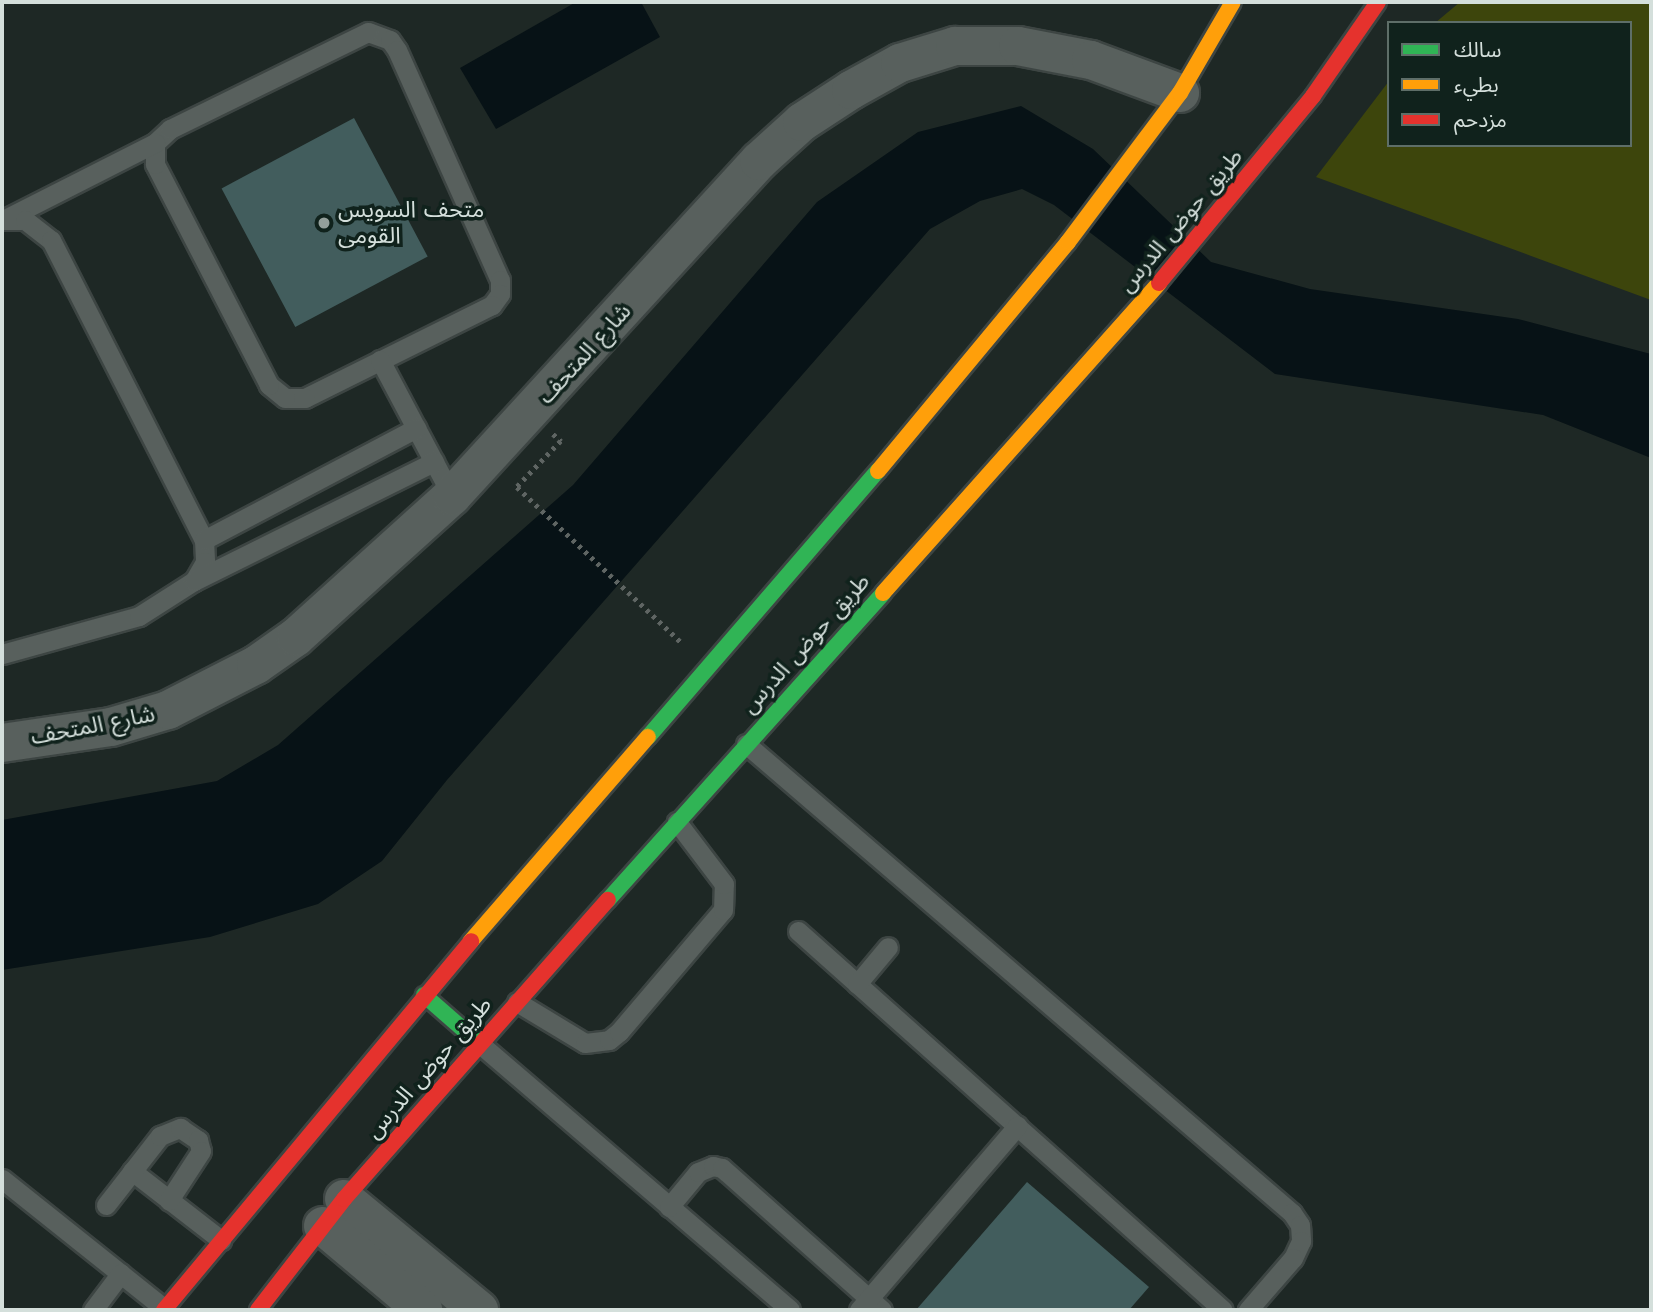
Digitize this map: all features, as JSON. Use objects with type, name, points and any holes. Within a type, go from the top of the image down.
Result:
[{"type":"main road","points":[[164,1309],[424,995],[853,500],[1068,243],[1180,93],[1233,2]]},
{"type":"main road","name":"طريق حوض الدرس","points":[[258,1310],[334,1212],[480,1044],[1143,303],[1313,96],[1378,2]]},
{"type":"main road","points":[[1369,17],[1385,2]]},
{"type":"main road","points":[[424,995],[480,1044]]},
{"type":"street","name":"شارع المتحف","points":[[2,743],[111,727],[168,710],[213,690],[296,637],[452,496],[532,413],[759,161],[802,122],[900,63],[955,46],[1018,46],[1091,60],[1180,93]]},
{"type":"street","points":[[334,1212],[423,1310]]},
{"type":"street","points":[[334,1212],[479,1310]]},
{"type":"lane","points":[[5,219],[155,143],[170,129],[356,35],[380,34],[390,40],[501,287],[492,305],[305,398],[276,393],[155,164],[155,143]]},
{"type":"lane","points":[[5,219],[32,223],[51,240],[204,540],[205,562],[194,580]]},
{"type":"lane","points":[[380,360],[452,496]]},
{"type":"lane","points":[[204,540],[416,428]]},
{"type":"lane","points":[[2,654],[139,616],[194,580],[434,462]]},
{"type":"lane","points":[[746,744],[1292,1213],[1300,1225],[1301,1241],[1293,1258],[1248,1310]]},
{"type":"lane","points":[[517,1002],[585,1043],[609,1040],[619,1032],[723,910],[724,884],[677,822]]},
{"type":"lane","points":[[798,930],[1223,1310]]},
{"type":"lane","points":[[857,984],[888,947]]},
{"type":"lane","points":[[480,1044],[790,1310]]},
{"type":"lane","points":[[669,1207],[698,1172],[713,1166],[722,1168],[870,1306],[1017,1126]]},
{"type":"lane","points":[[106,1205],[169,1129],[191,1132],[201,1151],[198,1162],[169,1200]]},
{"type":"lane","points":[[132,1171],[220,1240]]},
{"type":"lane","points":[[2,1179],[164,1309]]},
{"type":"lane","points":[[93,1310],[121,1273]]},
{"type":"path","points":[[532,413],[561,441],[517,487],[706,667]]},
{"type":"green space","points":[[1460,2],[1651,2],[1651,300],[1316,177],[1387,84],[1387,147],[1632,147],[1632,21],[1437,21]]},
{"type":"shaded area","points":[[576,2],[641,2],[660,37],[496,129],[460,68]]},
{"type":"shaded area","points":[[1021,106],[1093,149],[1211,262],[1310,289],[1518,319],[1651,354],[1651,458],[1543,415],[1275,374],[1054,205],[1022,189],[980,201],[930,229],[447,780],[382,861],[318,904],[210,937],[2,970],[2,820],[217,781],[278,745],[573,485],[817,202],[918,132]]},
{"type":"building","name":"متحف السويس القومى","points":[[354,118],[428,257],[295,327],[222,188]]},
{"type":"building","points":[[1027,1182],[1149,1287],[1129,1310],[916,1310]]},
{"type":"traffic: fast","points":[[648,737],[878,471]]},
{"type":"traffic: fast","points":[[608,900],[883,593]]},
{"type":"traffic: fast","points":[[424,995],[480,1044]]},
{"type":"traffic: slow","points":[[878,471],[1068,242],[1180,93],[1233,2]]},
{"type":"traffic: slow","points":[[883,593],[1159,283]]},
{"type":"traffic: slow","points":[[471,941],[648,737]]},
{"type":"traffic: jam","points":[[1159,283],[1313,96],[1378,2]]},
{"type":"traffic: jam","points":[[258,1310],[344,1199],[608,900]]},
{"type":"traffic: jam","points":[[164,1310],[471,941]]},
{"type":"place","name":"متحف السويس القومى","points":[[324,223]]}]
